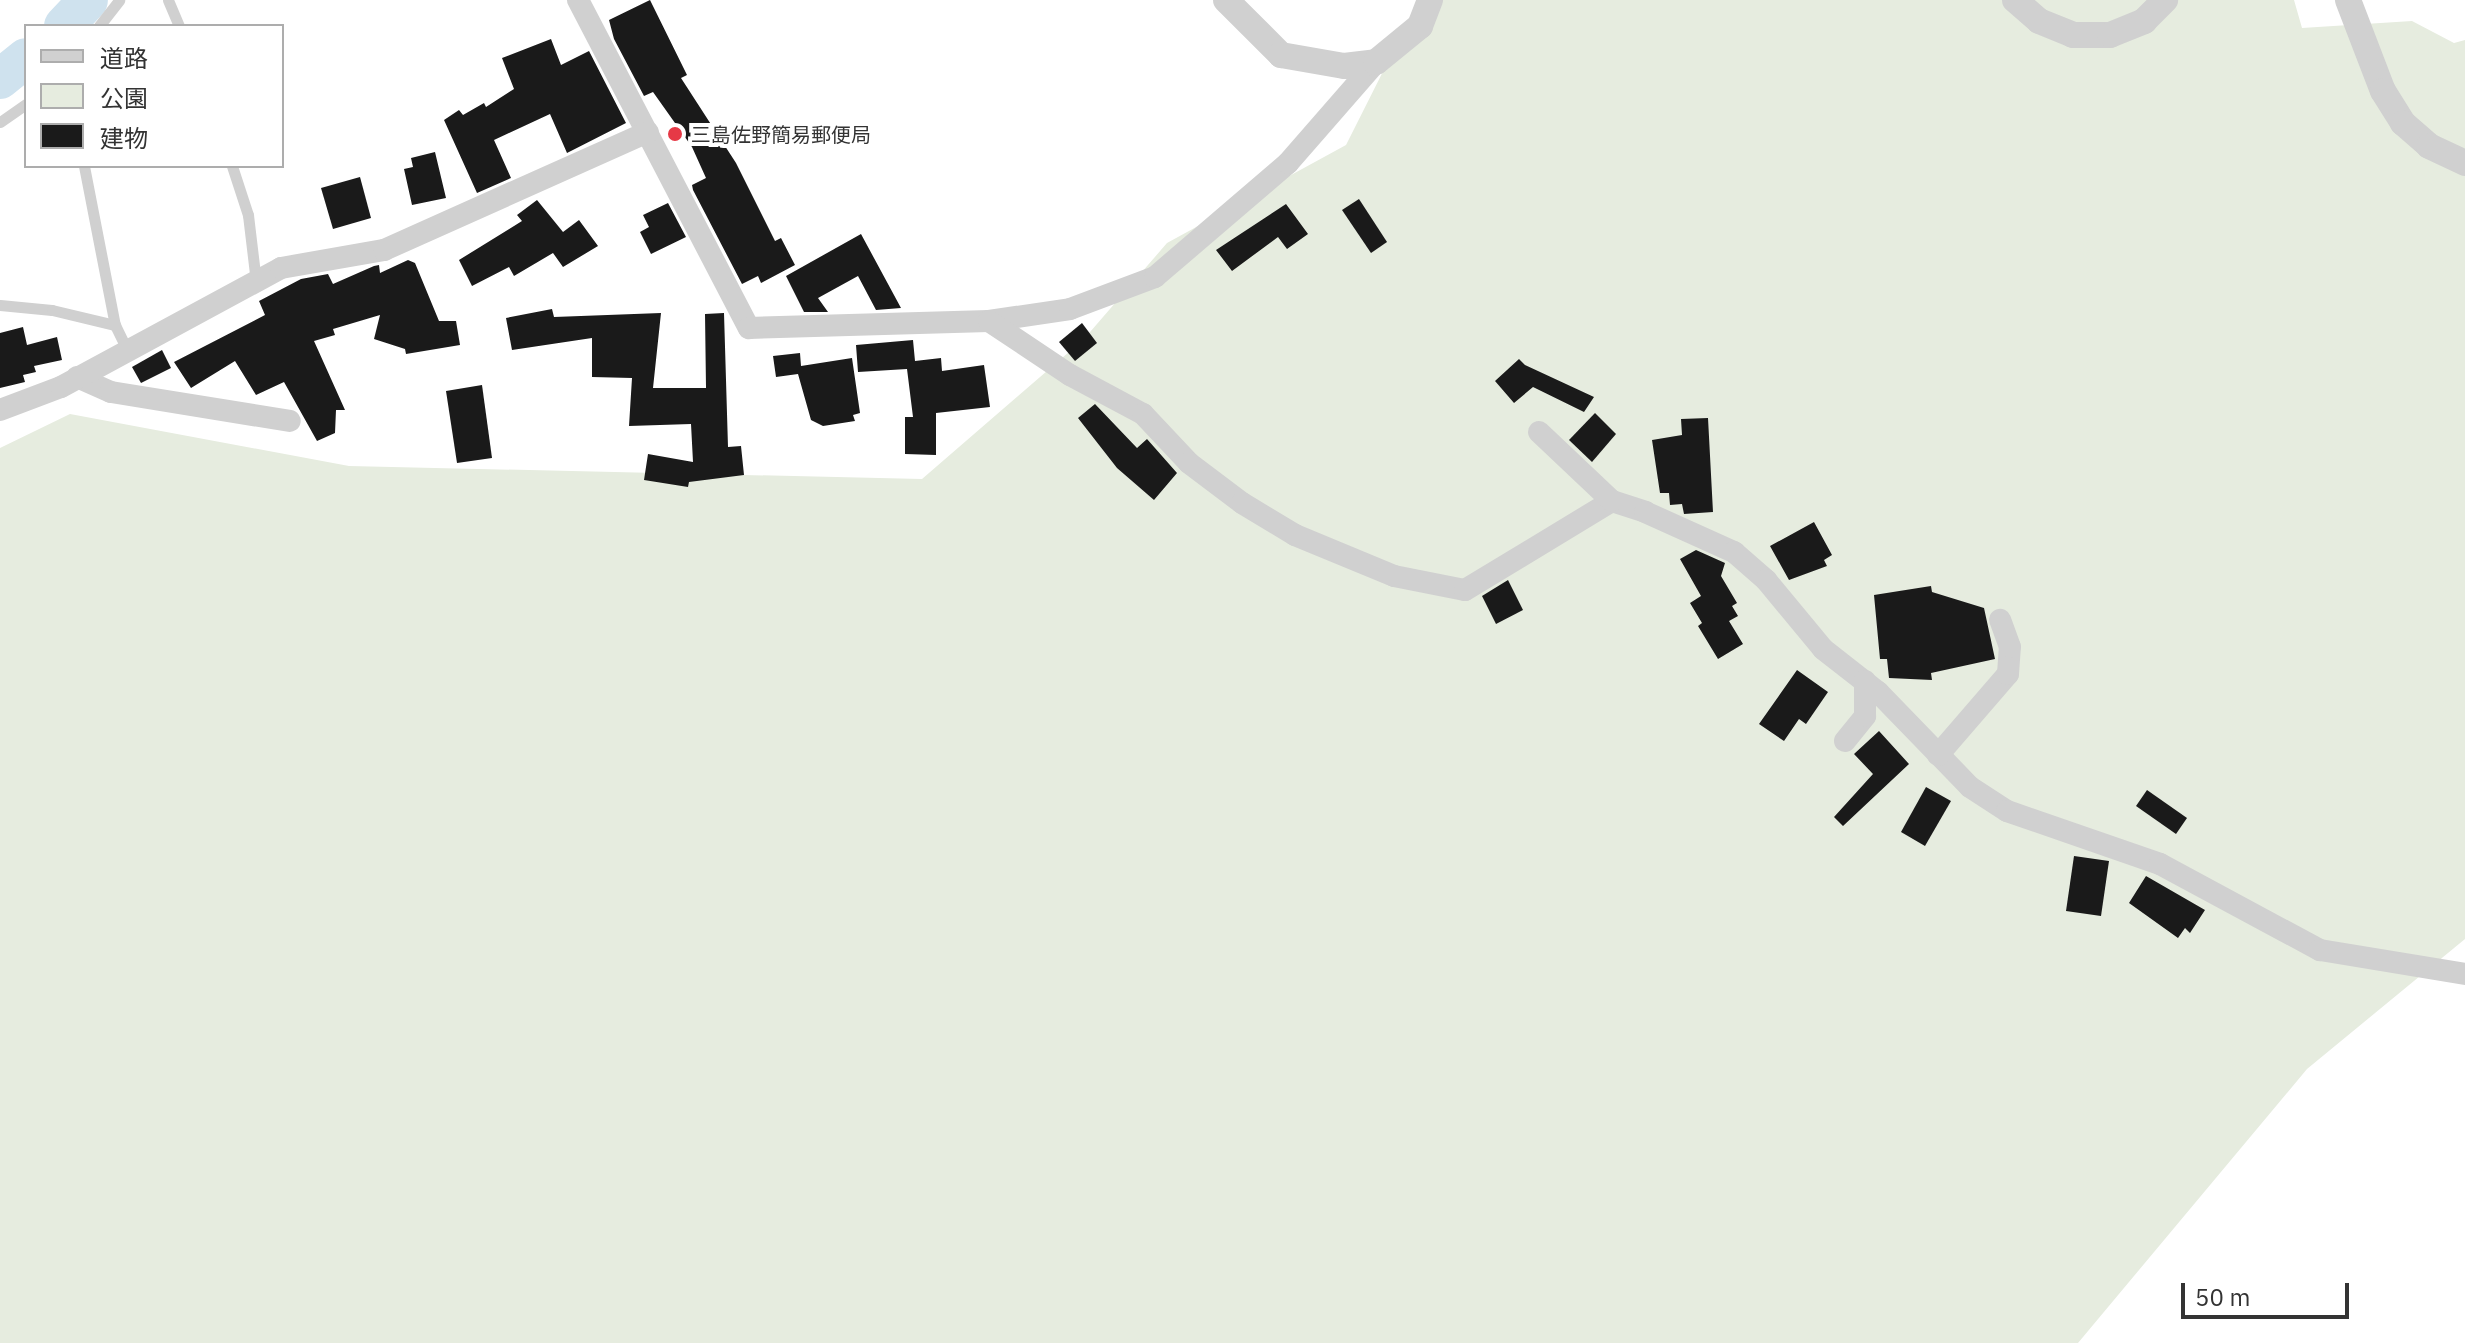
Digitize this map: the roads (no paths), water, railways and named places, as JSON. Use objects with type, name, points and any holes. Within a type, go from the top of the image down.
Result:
[{"type":"street","points":[[578,0],[749,328],[989,321],[1070,309],[1155,277],[1288,163],[1376,62],[1420,26],[1430,0]]},
{"type":"street","points":[[1226,0],[1281,55],[1344,66],[1376,62]]},
{"type":"street","points":[[2015,0],[2039,21],[2073,35],[2110,35],[2144,21],[2165,0]]},
{"type":"street","points":[[2348,0],[2383,91],[2403,123],[2429,146],[2465,163]]},
{"type":"street","points":[[0,410],[77,377],[293,265],[384,250],[648,132]]},
{"type":"street","points":[[989,321],[1070,375],[1143,414],[1189,463],[1242,503],[1295,535],[1394,576],[1465,590],[1612,501]]},
{"type":"street","points":[[77,377],[111,392],[290,421]]},
{"type":"street","points":[[1539,432],[1612,501],[1734,552],[1766,580],[1823,649],[1865,681],[1970,787],[2007,811],[2149,859],[2320,950],[2465,974]]},
{"type":"street","points":[[1938,755],[2008,674],[2010,647],[2000,620]]},
{"type":"street","points":[[1845,741],[1865,716],[1865,681]]},
{"type":"lane","points":[[101,24],[119,0]]},
{"type":"lane","points":[[168,0],[178,24]]},
{"type":"lane","points":[[0,122],[24,105]]},
{"type":"lane","points":[[84,168],[115,325],[127,350]]},
{"type":"lane","points":[[233,168],[248,215],[256,282]]},
{"type":"lane","points":[[0,305],[52,310],[115,325]]},
{"type":"waterway","points":[[66,24],[88,0]]},
{"type":"waterway","points":[[0,79],[24,60]]},
{"type":"place","name":"三島佐野簡易郵便局","points":[[675,134]]}]
